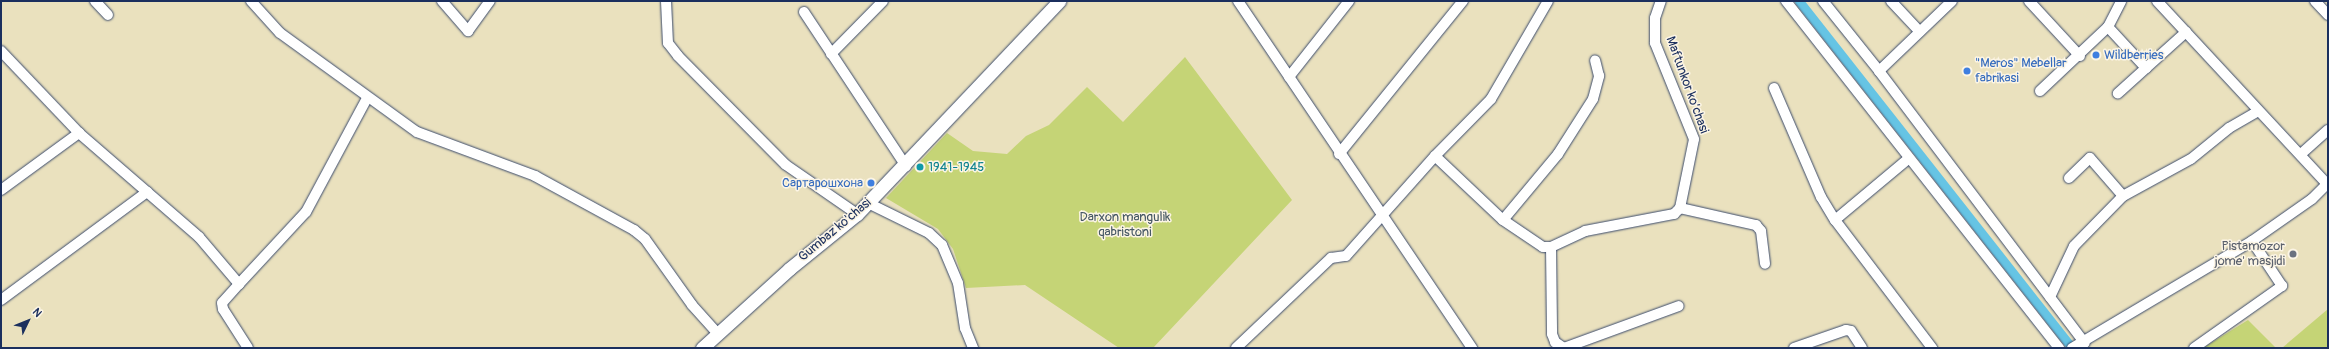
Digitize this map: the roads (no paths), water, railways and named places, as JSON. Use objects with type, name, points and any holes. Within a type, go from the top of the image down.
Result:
[{"type":"main road","name":"Gumbaz ko'chasi","points":[[702,348],[789,269],[857,214],[906,166],[1059,1]]},
{"type":"street","points":[[94,1],[108,15]]},
{"type":"street","points":[[251,1],[280,32],[367,98],[417,132],[535,176],[634,230],[645,240],[692,305],[718,334]]},
{"type":"street","points":[[442,1],[468,31],[490,1]]},
{"type":"street","points":[[666,1],[668,43],[678,56],[786,165],[857,214]]},
{"type":"street","points":[[831,54],[883,1]]},
{"type":"street","points":[[1238,1],[1472,348]]},
{"type":"street","points":[[1289,77],[1349,1]]},
{"type":"street","points":[[1340,154],[1463,1]]},
{"type":"street","points":[[1236,348],[1331,258],[1346,256],[1435,156],[1491,99],[1548,1]]},
{"type":"street","name":"Maftunkor ko’chasi","points":[[1661,1],[1655,18],[1655,43],[1694,139],[1680,208]]},
{"type":"street","points":[[1786,1],[1908,159],[2059,348]]},
{"type":"street","points":[[1822,1],[1880,71],[2085,343]]},
{"type":"street","points":[[1891,1],[1920,32]]},
{"type":"street","points":[[1880,71],[1952,1]]},
{"type":"street","points":[[2029,1],[2080,56]]},
{"type":"street","points":[[2040,92],[2080,56],[2108,27],[2121,1]]},
{"type":"street","points":[[2072,348],[2085,343],[2252,241],[2312,199],[2328,184],[2157,1]]},
{"type":"street","points":[[2315,1],[2328,15]]},
{"type":"street","points":[[804,12],[906,166]]},
{"type":"street","points":[[2108,27],[2146,68]]},
{"type":"street","points":[[2118,93],[2186,32]]},
{"type":"street","points":[[3,56],[79,133],[199,237],[239,284]]},
{"type":"street","points":[[1502,220],[1558,154],[1593,98],[1599,76],[1595,60]]},
{"type":"street","points":[[1774,88],[1821,197],[1834,220],[1932,348]]},
{"type":"street","points":[[243,346],[223,309],[222,303],[306,212],[367,98]]},
{"type":"street","points":[[2050,296],[2074,246],[2122,196],[2191,159],[2229,128],[2259,111]]},
{"type":"street","points":[[2301,154],[2328,130]]},
{"type":"street","points":[[1,190],[79,133]]},
{"type":"street","points":[[1435,156],[1502,220],[1536,244],[1550,247],[1585,231],[1667,216],[1680,208],[1756,225],[1761,231],[1765,264]]},
{"type":"street","points":[[2069,178],[2090,158],[2122,196]]},
{"type":"street","points":[[1834,220],[1908,159]]},
{"type":"street","points":[[1,300],[147,192]]},
{"type":"street","points":[[868,203],[929,233],[942,245],[958,283],[965,328],[973,348]]},
{"type":"street","points":[[2194,348],[2282,286],[2252,241]]},
{"type":"street","points":[[1550,247],[1552,334],[1555,342],[1564,348],[1679,306]]},
{"type":"street","points":[[1794,348],[1846,330],[1851,331],[1862,348]]},
{"type":"waterway","points":[[1799,1],[2072,348]]},
{"type":"place","name":"Wildberries","points":[[2096,55]]},
{"type":"place","name":"\"Meros\" Mebellar fabrikasi","points":[[1967,71]]},
{"type":"place","name":"1941-1945","points":[[920,167]]},
{"type":"place","name":"Сартарошхона","points":[[871,183]]},
{"type":"place","name":"Pistamozor jome' masjidi","points":[[2293,254]]},
{"type":"park label","name":"Darxon mangulik qabristoni","points":[[1125,226]]}]
